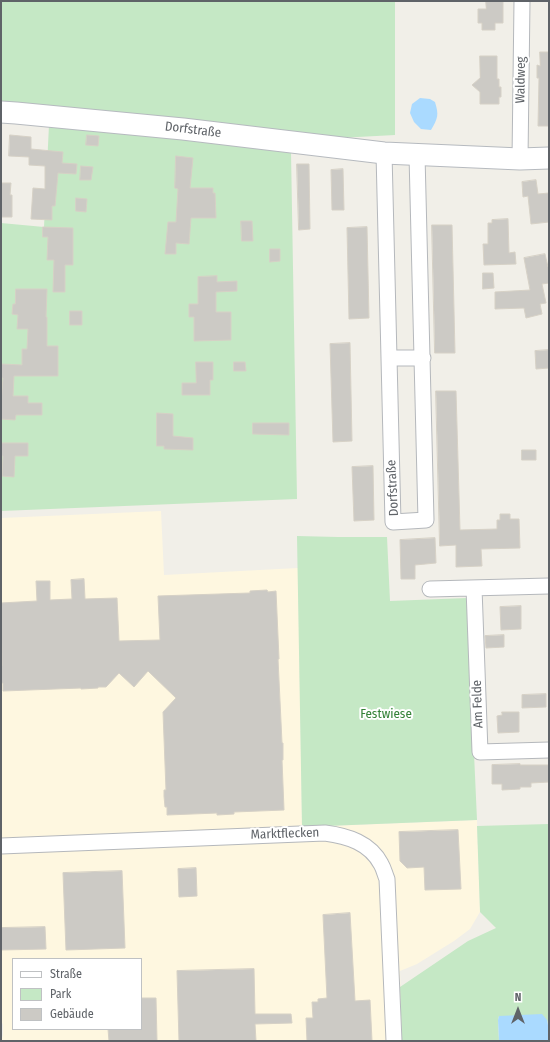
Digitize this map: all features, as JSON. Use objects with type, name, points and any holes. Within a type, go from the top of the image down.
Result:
[{"type":"street","name":"Waldweg","points":[[520,159],[522,1]]},
{"type":"street","name":"Dorfstraße","points":[[1,112],[183,128],[384,153],[520,159],[549,158]]},
{"type":"street","name":"Dorfstraße","points":[[384,153],[393,522],[426,520],[418,155]]},
{"type":"street","points":[[389,358],[422,358]]},
{"type":"street","points":[[430,589],[549,586]]},
{"type":"street","name":"Am Felde","points":[[474,588],[480,752],[549,750]]},
{"type":"street","name":"Marktflecken","points":[[1,846],[326,833],[355,840],[372,853],[381,864],[387,880],[394,1041]]},
{"type":"shaded area","points":[[161,511],[164,575],[298,568],[302,827],[477,820],[480,912],[470,929],[454,941],[417,964],[400,971],[402,1041],[1,1041],[3,1035],[3,1024],[1,1022],[1,518]]},
{"type":"green space","points":[[1,1],[395,1],[395,135],[320,139],[1,103]]},
{"type":"green space","points":[[49,125],[291,152],[297,499],[1,511],[1,223],[44,227]]},
{"type":"green space","name":"Festwiese","points":[[297,536],[387,537],[390,601],[467,598],[477,820],[302,827]]},
{"type":"green space","points":[[549,824],[549,1030],[547,1020],[499,1016],[499,1041],[402,1041],[400,987],[468,941],[496,928],[480,912],[477,826]]},
{"type":"water","points":[[420,98],[430,99],[435,102],[437,116],[431,130],[421,129],[414,122],[410,113],[412,104]]},
{"type":"water","points":[[542,1014],[547,1020],[549,1041],[499,1041],[499,1016]]},
{"type":"building","points":[[486,1],[503,1],[503,23],[495,23],[495,30],[482,30],[482,23],[478,23],[478,9],[486,9]]},
{"type":"building","points":[[540,52],[549,52],[549,126],[538,126],[539,78],[537,78],[537,65],[540,66]]},
{"type":"building","points":[[480,56],[497,56],[497,79],[499,79],[499,87],[501,87],[499,104],[480,104],[480,92],[472,85],[480,78]]},
{"type":"building","points":[[10,135],[31,137],[31,149],[63,152],[62,163],[77,164],[76,174],[58,173],[55,206],[52,206],[52,220],[31,219],[33,188],[45,189],[45,166],[29,165],[29,157],[9,156]]},
{"type":"building","points":[[87,135],[99,136],[98,146],[86,145]]},
{"type":"building","points":[[176,156],[193,158],[190,188],[213,188],[213,193],[215,193],[216,218],[191,218],[189,244],[176,243],[176,254],[165,254],[168,222],[176,222],[178,189],[175,188]]},
{"type":"building","points":[[297,164],[309,164],[310,229],[299,230]]},
{"type":"building","points":[[81,166],[93,167],[91,180],[80,180]]},
{"type":"building","points":[[343,169],[344,210],[332,210],[331,170]]},
{"type":"building","points":[[536,180],[538,194],[549,193],[549,222],[531,224],[528,196],[523,197],[522,182]]},
{"type":"building","points":[[1,183],[11,183],[10,195],[12,195],[12,217],[1,217]]},
{"type":"building","points":[[76,198],[87,199],[86,212],[76,211]]},
{"type":"building","points":[[508,219],[509,253],[515,252],[516,264],[484,265],[483,244],[488,244],[488,223],[492,223],[492,220]]},
{"type":"building","points":[[241,221],[252,221],[253,241],[242,241]]},
{"type":"building","points":[[432,225],[452,225],[455,353],[435,353]]},
{"type":"building","points":[[43,227],[73,228],[73,265],[65,265],[65,292],[53,292],[54,260],[47,260],[48,237],[43,237]]},
{"type":"building","points":[[367,227],[369,318],[349,319],[347,228]]},
{"type":"building","points":[[270,249],[280,249],[280,261],[270,262]]},
{"type":"building","points":[[545,254],[549,267],[549,283],[542,284],[546,303],[540,304],[542,314],[526,318],[524,308],[495,309],[495,292],[530,290],[524,258]]},
{"type":"building","points":[[483,273],[493,273],[494,288],[483,289]]},
{"type":"building","points":[[217,276],[217,282],[237,281],[237,291],[216,292],[216,312],[231,312],[231,340],[194,341],[194,317],[189,317],[189,304],[198,304],[198,277]]},
{"type":"building","points":[[16,289],[47,289],[47,346],[58,346],[58,376],[14,376],[13,396],[28,396],[28,403],[42,403],[42,415],[16,415],[15,420],[1,419],[3,378],[1,378],[1,364],[22,365],[22,349],[27,349],[28,329],[17,329],[18,315],[12,314],[13,304],[15,304]]},
{"type":"building","points":[[70,311],[82,311],[82,325],[70,325]]},
{"type":"building","points":[[350,343],[352,441],[333,442],[330,344]]},
{"type":"building","points":[[549,350],[549,368],[536,369],[535,351]]},
{"type":"building","points":[[196,362],[213,362],[213,380],[210,380],[210,395],[182,395],[182,383],[196,383]]},
{"type":"building","points":[[234,362],[245,362],[246,371],[234,371]]},
{"type":"building","points":[[436,391],[456,391],[460,530],[497,529],[497,520],[500,520],[500,514],[510,514],[510,519],[519,519],[520,548],[481,549],[482,566],[456,567],[456,545],[440,546]]},
{"type":"building","points":[[157,413],[173,414],[173,436],[193,438],[193,450],[164,449],[164,446],[157,446]]},
{"type":"building","points":[[253,423],[289,423],[289,435],[253,434]]},
{"type":"building","points":[[1,443],[28,443],[28,456],[15,456],[14,477],[2,476],[3,456],[1,456]]},
{"type":"building","points":[[522,450],[536,450],[536,460],[522,460]]},
{"type":"building","points":[[373,466],[374,520],[354,521],[352,467]]},
{"type":"building","points":[[435,538],[436,563],[415,565],[415,579],[401,579],[400,540]]},
{"type":"building","points":[[84,579],[85,599],[117,598],[119,641],[160,640],[158,596],[250,593],[250,591],[267,590],[268,592],[276,591],[283,743],[282,760],[284,810],[234,812],[234,814],[217,815],[217,813],[167,815],[167,807],[165,807],[164,796],[164,790],[166,790],[163,712],[176,698],[148,671],[134,687],[119,673],[106,687],[3,691],[3,683],[1,683],[1,603],[37,601],[36,581],[50,581],[50,600],[72,599],[71,580]]},
{"type":"building","points":[[521,606],[521,629],[501,630],[500,607]]},
{"type":"building","points":[[504,635],[504,647],[486,648],[485,636]]},
{"type":"building","points":[[546,694],[546,707],[522,708],[522,695]]},
{"type":"building","points":[[502,712],[519,712],[519,732],[498,733],[497,716],[502,715]]},
{"type":"building","points":[[492,765],[549,765],[549,782],[531,783],[531,787],[520,787],[520,789],[502,790],[502,784],[492,784]]},
{"type":"building","points":[[458,830],[461,889],[425,890],[424,867],[407,868],[400,861],[399,832]]},
{"type":"building","points":[[196,868],[197,896],[179,897],[178,869]]},
{"type":"building","points":[[122,871],[125,948],[66,950],[63,873]]},
{"type":"building","points":[[350,913],[355,1001],[370,1000],[372,1041],[307,1041],[306,1018],[313,1018],[312,1002],[318,1002],[318,999],[327,998],[323,915]]},
{"type":"building","points":[[45,927],[46,949],[1,950],[1,928]]},
{"type":"building","points":[[254,969],[255,1014],[291,1014],[292,1023],[255,1024],[256,1041],[179,1041],[177,971]]},
{"type":"building","points":[[142,998],[156,998],[157,1041],[109,1041],[108,1030],[142,1030]]}]
